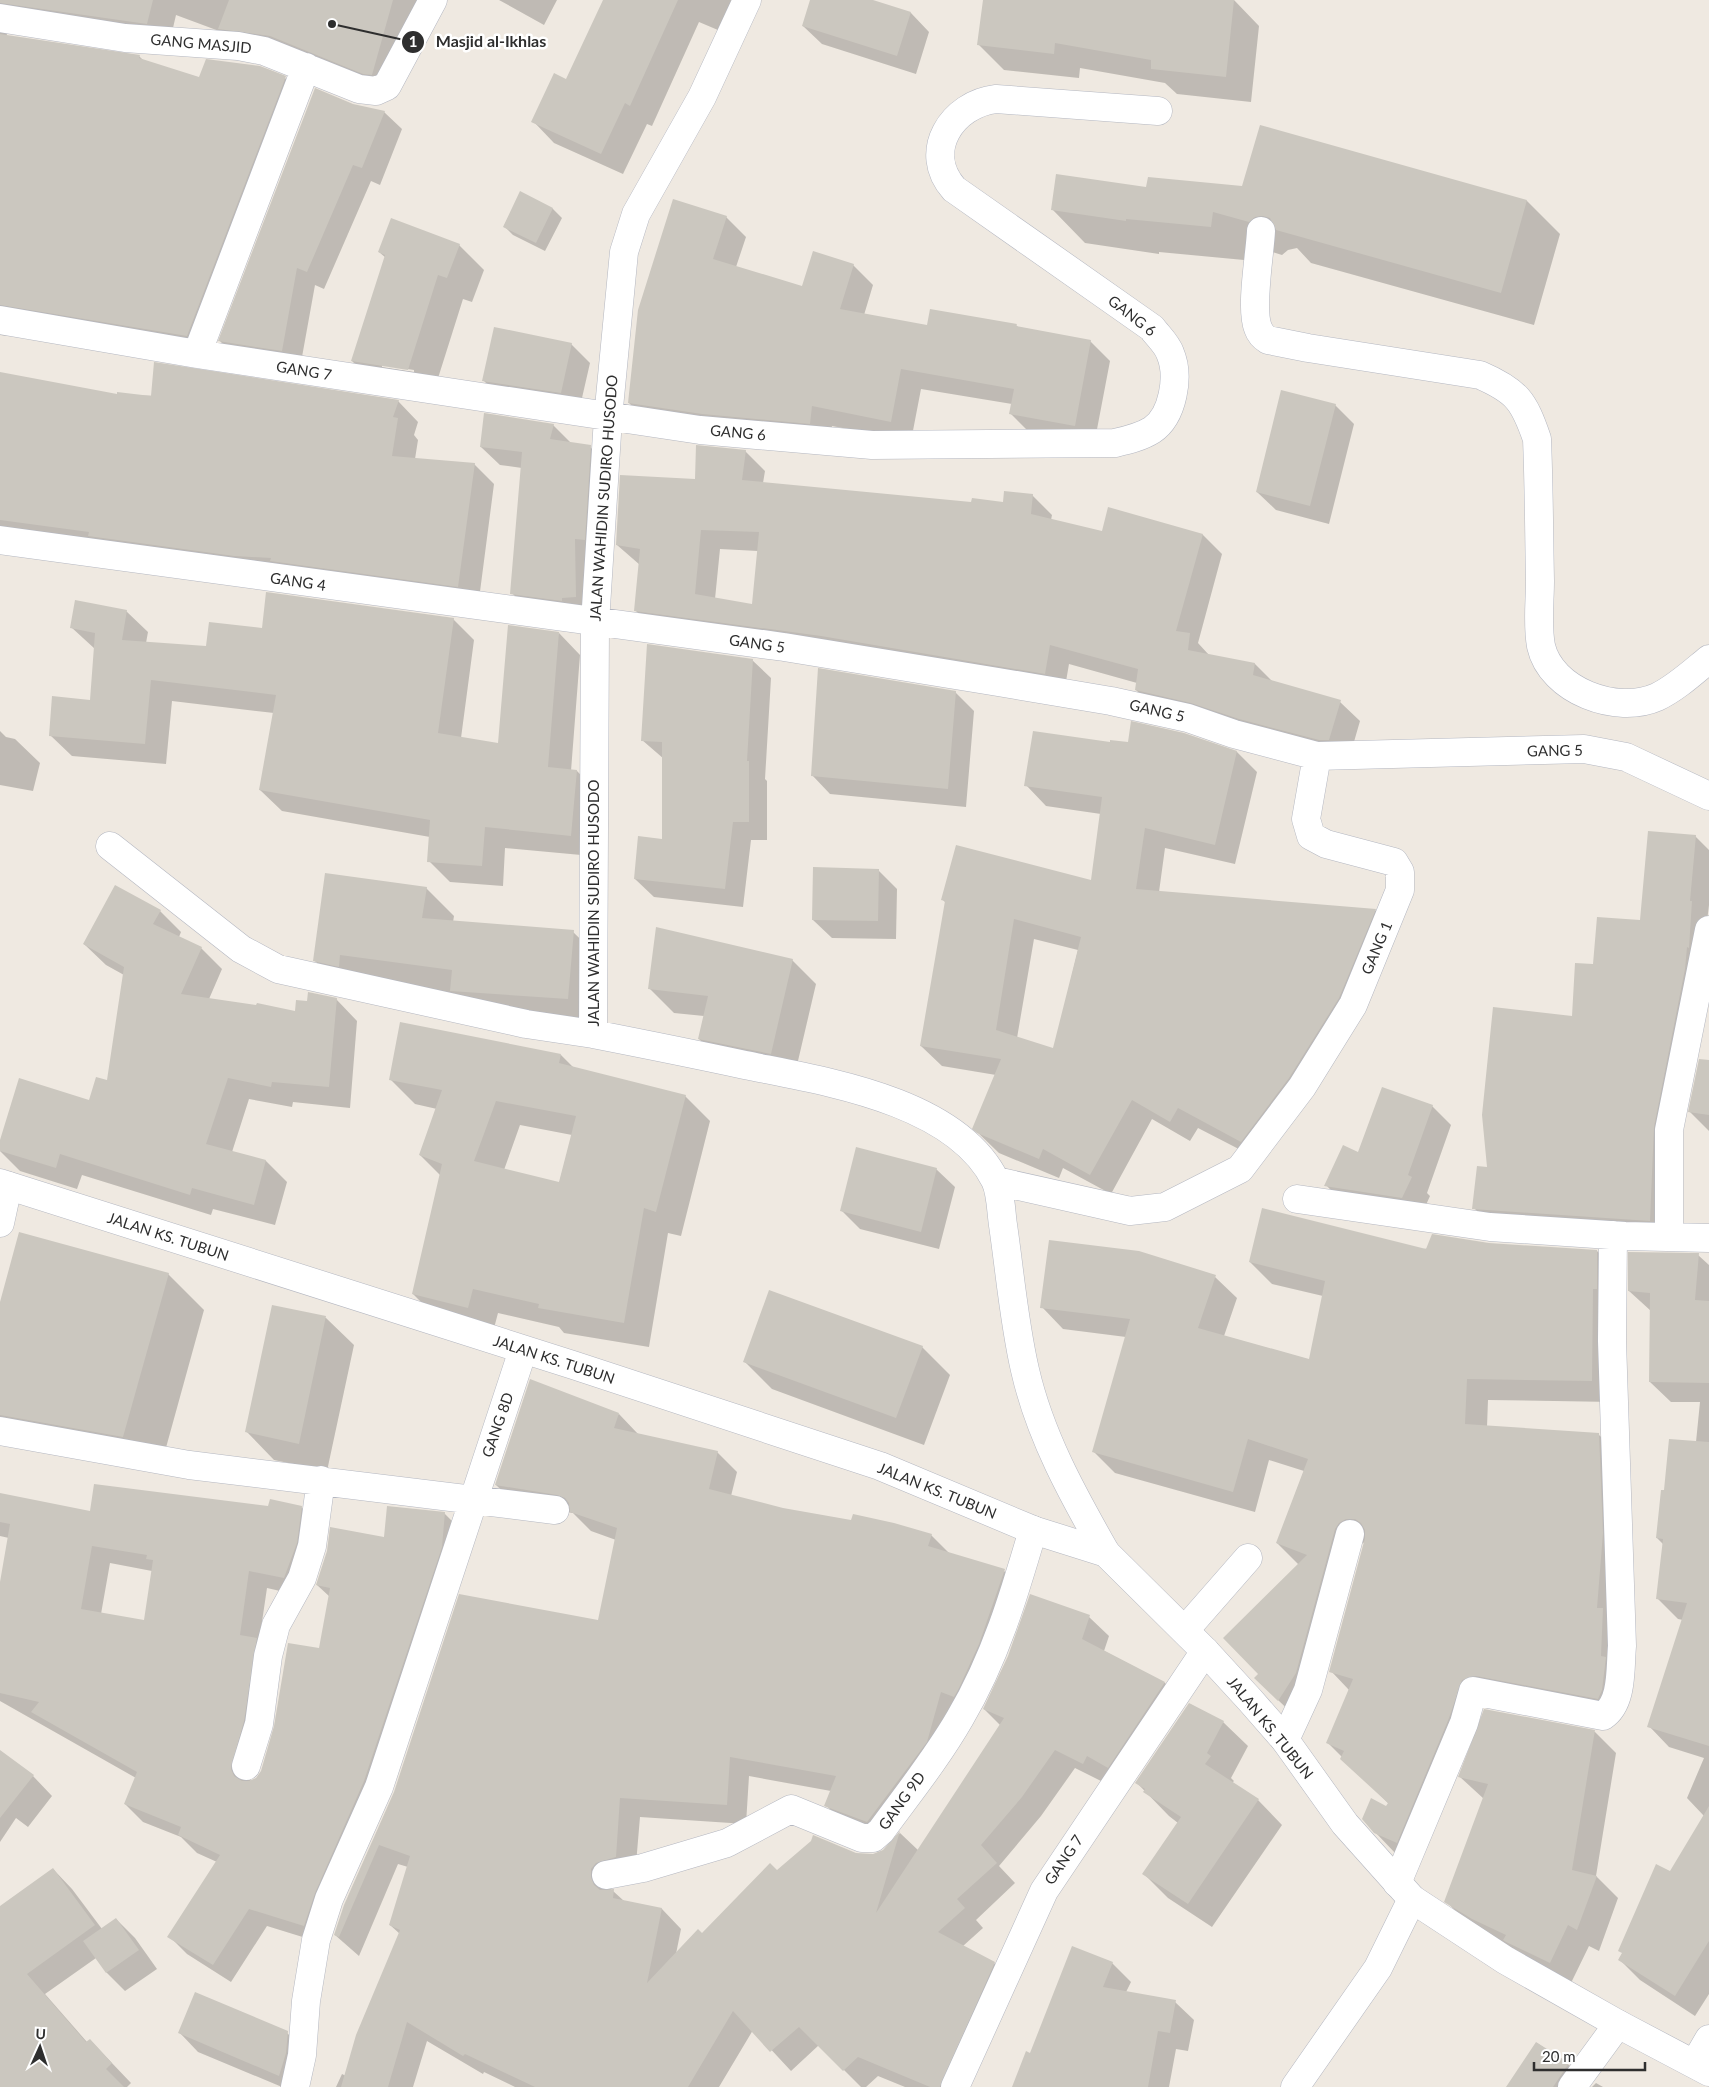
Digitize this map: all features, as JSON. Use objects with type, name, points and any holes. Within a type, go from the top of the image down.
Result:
[{"type":"street","name":"GANG MASJID","points":[[0,18],[125,38],[238,46],[264,51],[359,89],[376,91],[387,86],[433,0]]},
{"type":"street","name":"JALAN WAHIDIN SUDIRO HUSODO","points":[[747,0],[702,96],[644,198],[629,233],[621,277],[608,418],[595,623],[593,1034],[825,1082],[897,1104],[930,1119],[958,1136],[978,1155],[996,1181],[1025,1370],[1056,1460],[1106,1553]]},
{"type":"street","points":[[197,354],[306,67]]},
{"type":"street","name":"GANG 6","points":[[608,418],[700,430],[872,445],[1115,443],[1136,438],[1153,430],[1165,416],[1175,378],[1170,352],[1152,328],[954,189],[945,176],[942,143],[948,127],[966,108],[985,100],[996,99],[1158,111]]},
{"type":"street","points":[[1261,231],[1255,313],[1258,330],[1268,340],[1480,375],[1498,383],[1517,397],[1527,412],[1536,439],[1541,646],[1560,677],[1581,693],[1622,704],[1656,697],[1682,681],[1709,659]]},
{"type":"street","name":"GANG 7","points":[[0,320],[197,354],[608,418]]},
{"type":"street","name":"GANG 4","points":[[0,540],[595,623]]},
{"type":"street","name":"GANG 5","points":[[595,623],[784,647],[1111,701],[1188,718],[1234,734],[1317,756],[1584,749],[1626,757],[1709,796]]},
{"type":"street","name":"GANG 1","points":[[996,1181],[1130,1211],[1165,1207],[1240,1169],[1302,1087],[1353,1004],[1400,890],[1400,872],[1394,862],[1326,844],[1312,836],[1306,819],[1317,756]]},
{"type":"street","points":[[110,846],[242,949],[278,969],[526,1024],[593,1034]]},
{"type":"street","points":[[1669,1236],[1669,1130],[1709,930]]},
{"type":"street","points":[[0,1223],[4,1184]]},
{"type":"street","name":"JALAN KS. TUBUN","points":[[4,1184],[880,1466],[1033,1530],[1106,1553],[1206,1651],[1285,1740],[1345,1824],[1405,1891],[1505,1960],[1618,2024],[1702,2067]]},
{"type":"street","points":[[1297,1199],[1490,1227],[1613,1235],[1709,1238]]},
{"type":"street","points":[[1295,2087],[1378,1968],[1464,1723],[1473,1691],[1603,1716],[1611,1711],[1619,1688],[1622,1646],[1612,1341],[1613,1235]]},
{"type":"street","name":"GANG 8D","points":[[295,2087],[302,2055],[306,2000],[316,1940],[330,1899],[379,1787],[523,1350]]},
{"type":"street","points":[[0,1431],[189,1465],[555,1510]]},
{"type":"street","points":[[246,1766],[259,1724],[268,1656],[276,1625],[302,1578],[312,1546],[321,1480]]},
{"type":"street","name":"GANG 9D","points":[[606,1875],[643,1868],[727,1843],[791,1810],[802,1812],[824,1825],[862,1838],[873,1838],[877,1835],[960,1718],[989,1662],[1006,1622],[1033,1530]]},
{"type":"street","points":[[1285,1740],[1308,1690],[1350,1534]]},
{"type":"street","points":[[1185,1630],[1248,1558]]},
{"type":"street","name":"GANG 7","points":[[954,2087],[1044,1891],[1206,1651]]},
{"type":"street","points":[[1572,2087],[1618,2024]]},
{"type":"street","points":[[1702,2067],[1709,2038]]},
{"type":"building","points":[[0,0],[153,0],[147,24],[0,3]]},
{"type":"building","points":[[229,0],[393,0],[372,75],[363,74],[270,36],[218,29]]},
{"type":"building","points":[[603,0],[678,0],[630,106],[625,103],[601,154],[531,122],[554,73],[566,79]]},
{"type":"building","points":[[810,0],[873,0],[911,12],[897,56],[802,26]]},
{"type":"building","points":[[983,0],[1234,0],[1226,77],[1151,69],[1151,60],[1055,43],[1054,54],[977,45]]},
{"type":"building","points":[[0,34],[140,55],[139,58],[199,77],[206,59],[260,66],[286,76],[187,336],[0,305]]},
{"type":"building","points":[[315,88],[353,104],[385,111],[362,168],[353,165],[307,272],[297,268],[282,351],[218,341]]},
{"type":"building","points":[[1260,125],[1527,200],[1501,293],[1276,230],[1270,218],[1263,216],[1255,217],[1249,222],[1213,212],[1211,227],[1126,219],[1126,221],[1051,210],[1056,174],[1146,187],[1148,177],[1242,186]]},
{"type":"building","points":[[520,191],[553,208],[536,243],[503,227]]},
{"type":"building","points":[[673,199],[727,216],[713,259],[802,286],[813,251],[854,264],[840,309],[927,325],[930,309],[1017,324],[1016,326],[1091,340],[1075,426],[1009,414],[1014,389],[901,369],[891,422],[812,406],[810,424],[702,414],[628,403],[638,310]]},
{"type":"building","points":[[391,218],[460,244],[447,278],[438,275],[408,370],[351,361],[385,255],[378,252]]},
{"type":"building","points":[[494,327],[572,343],[561,393],[482,381]]},
{"type":"building","points":[[154,362],[399,400],[393,417],[398,418],[392,456],[475,463],[458,587],[270,561],[271,558],[234,556],[88,536],[89,532],[0,520],[0,372],[117,394],[117,392],[151,396]]},
{"type":"building","points":[[1281,390],[1336,404],[1310,506],[1256,492]]},
{"type":"building","points":[[484,413],[554,424],[550,439],[591,445],[585,540],[575,539],[576,597],[562,598],[562,601],[510,594],[522,452],[480,447]]},
{"type":"building","points":[[696,445],[746,450],[742,480],[971,502],[972,498],[1003,502],[1004,491],[1033,494],[1031,514],[1102,531],[1108,507],[1203,534],[1176,631],[1190,633],[1188,650],[1255,663],[1253,675],[1341,700],[1329,740],[1319,740],[1239,719],[1191,703],[1135,690],[1138,669],[1050,645],[1045,674],[821,636],[634,611],[640,549],[616,545],[620,475],[695,479]],"holes":[[[701,530],[759,532],[752,604],[695,594]]]},
{"type":"building","points":[[266,592],[454,618],[438,733],[498,743],[508,625],[559,632],[548,767],[577,770],[571,836],[485,827],[482,866],[427,862],[430,820],[259,790],[276,695],[151,680],[145,744],[49,736],[52,696],[90,700],[95,633],[70,628],[75,600],[127,610],[122,640],[206,646],[209,622],[262,628]]},
{"type":"building","points":[[647,644],[753,659],[747,761],[749,761],[749,822],[733,822],[725,889],[634,879],[638,836],[662,839],[662,742],[641,741]]},
{"type":"building","points":[[818,668],[956,691],[948,789],[811,776]]},
{"type":"building","points":[[1131,721],[1184,733],[1237,751],[1215,845],[1145,828],[1136,889],[1376,909],[1339,998],[1289,1078],[1241,1142],[1178,1108],[1170,1122],[1132,1100],[1090,1175],[1043,1149],[1039,1159],[977,1133],[972,1129],[1001,1059],[920,1046],[945,901],[941,900],[956,845],[1091,880],[1102,797],[1024,786],[1033,731],[1110,742],[1110,740],[1128,742]],"holes":[[[1014,919],[1081,937],[1053,1048],[996,1030]]]},
{"type":"building","points":[[1648,831],[1696,835],[1690,901],[1692,901],[1689,948],[1687,947],[1685,969],[1654,1127],[1650,1221],[1472,1209],[1477,1166],[1487,1167],[1482,1115],[1493,1007],[1572,1016],[1575,963],[1593,964],[1597,917],[1640,920]]},
{"type":"building","points":[[813,867],[879,869],[878,921],[812,920]]},
{"type":"building","points":[[325,873],[427,887],[422,918],[574,930],[568,999],[450,991],[452,970],[340,955],[339,967],[313,961]]},
{"type":"building","points":[[115,885],[161,910],[153,924],[202,947],[181,994],[256,1005],[257,1003],[295,1011],[296,1000],[307,1001],[308,992],[337,998],[329,1087],[272,1082],[271,1087],[228,1078],[206,1144],[266,1160],[254,1205],[192,1188],[190,1195],[60,1154],[56,1168],[0,1151],[0,1140],[19,1078],[89,1100],[96,1077],[107,1080],[124,967],[83,944]]},
{"type":"building","points":[[656,927],[793,959],[771,1054],[698,1039],[708,996],[648,989]]},
{"type":"building","points":[[400,1022],[561,1054],[559,1063],[686,1095],[656,1212],[644,1208],[624,1323],[538,1308],[539,1304],[473,1289],[468,1308],[412,1294],[442,1164],[419,1155],[442,1090],[389,1080]],"holes":[[[496,1101],[576,1116],[559,1182],[474,1161]]]},
{"type":"building","points":[[1699,1059],[1709,1060],[1709,1115],[1688,1112]]},
{"type":"building","points":[[1382,1087],[1433,1105],[1408,1175],[1412,1177],[1402,1198],[1324,1186],[1343,1145],[1358,1152]]},
{"type":"building","points":[[856,1147],[937,1168],[921,1232],[840,1211]]},
{"type":"building","points":[[1262,1208],[1426,1249],[1432,1234],[1489,1243],[1597,1250],[1597,1289],[1593,1289],[1592,1381],[1467,1379],[1465,1424],[1599,1433],[1603,1533],[1597,1608],[1603,1608],[1601,1656],[1606,1657],[1602,1690],[1598,1699],[1476,1676],[1462,1680],[1449,1718],[1397,1843],[1374,1833],[1362,1819],[1371,1798],[1386,1806],[1388,1803],[1340,1759],[1344,1751],[1326,1743],[1353,1679],[1329,1672],[1365,1538],[1365,1530],[1361,1523],[1355,1519],[1346,1519],[1339,1523],[1335,1529],[1296,1673],[1278,1701],[1254,1678],[1258,1674],[1223,1638],[1307,1555],[1276,1543],[1308,1459],[1248,1439],[1233,1492],[1092,1452],[1130,1319],[1040,1308],[1049,1240],[1139,1251],[1216,1275],[1198,1328],[1309,1359],[1325,1281],[1249,1262]]},
{"type":"building","points":[[19,1232],[169,1273],[123,1437],[0,1415],[0,1302]]},
{"type":"building","points":[[1628,1252],[1699,1253],[1695,1300],[1709,1301],[1709,1383],[1649,1382],[1650,1293],[1628,1291]]},
{"type":"building","points":[[769,1290],[923,1346],[896,1418],[743,1362]]},
{"type":"building","points":[[272,1305],[326,1316],[299,1444],[245,1432]]},
{"type":"building","points":[[530,1379],[619,1413],[614,1428],[718,1451],[709,1489],[783,1508],[851,1520],[853,1514],[894,1523],[932,1534],[928,1546],[1005,1569],[979,1644],[959,1688],[954,1697],[941,1692],[927,1742],[867,1822],[824,1806],[836,1776],[730,1757],[727,1805],[620,1798],[616,1857],[596,1863],[591,1869],[591,1877],[594,1885],[600,1890],[614,1889],[613,1898],[662,1908],[647,1983],[698,1929],[702,1933],[770,1863],[777,1870],[811,1841],[813,1835],[856,1853],[873,1854],[883,1850],[900,1831],[876,1913],[1004,1718],[983,1709],[1008,1656],[1030,1594],[1090,1615],[1082,1639],[1165,1682],[1108,1768],[1087,1756],[1083,1764],[1055,1750],[1022,1797],[981,1845],[997,1863],[957,1899],[965,1908],[938,1932],[995,1962],[940,2087],[930,2087],[858,2057],[843,2071],[799,2027],[770,2052],[733,2011],[688,2087],[535,2087],[465,2054],[463,2056],[407,2022],[388,2087],[341,2087],[356,2035],[400,1930],[389,1925],[410,1856],[379,1845],[339,1937],[334,1935],[344,1905],[394,1792],[459,1594],[598,1620],[617,1528],[570,1512],[569,1503],[565,1498],[557,1495],[495,1485]]},
{"type":"building","points":[[1669,1439],[1709,1442],[1709,1746],[1647,1727],[1687,1603],[1656,1599],[1663,1539],[1656,1538],[1661,1490],[1664,1490]]},
{"type":"building","points":[[94,1484],[268,1506],[270,1499],[302,1506],[297,1543],[284,1578],[249,1571],[240,1635],[257,1638],[244,1721],[231,1769],[234,1776],[242,1781],[256,1778],[261,1771],[274,1726],[288,1643],[319,1648],[330,1588],[316,1585],[327,1551],[330,1527],[384,1537],[387,1506],[445,1512],[442,1547],[364,1781],[315,1893],[304,1926],[249,1909],[213,1965],[167,1937],[220,1855],[178,1835],[181,1827],[124,1804],[137,1772],[31,1712],[39,1702],[0,1693],[0,1582],[10,1524],[0,1522],[0,1493],[90,1511]],"holes":[[[92,1546],[147,1555],[146,1559],[153,1560],[144,1620],[81,1609]]]},
{"type":"building","points":[[1189,1703],[1224,1721],[1207,1753],[1211,1756],[1205,1764],[1259,1799],[1188,1904],[1142,1874],[1181,1817],[1143,1792],[1145,1789],[1135,1783]]},
{"type":"building","points":[[1484,1709],[1595,1730],[1572,1870],[1597,1876],[1577,1930],[1568,1925],[1550,1963],[1506,1942],[1503,1940],[1506,1935],[1472,1919],[1444,1902],[1488,1784],[1458,1777]]},
{"type":"building","points":[[0,1750],[34,1775],[0,1818]]},
{"type":"building","points":[[1709,1806],[1709,1941],[1675,1996],[1618,1960],[1622,1953],[1618,1951],[1656,1864],[1670,1871]]},
{"type":"building","points":[[53,1868],[95,1925],[27,1974],[86,2042],[90,2039],[112,2063],[106,2069],[124,2087],[0,2087],[0,1906]]},
{"type":"building","points":[[116,1918],[139,1950],[106,1973],[83,1941]]},
{"type":"building","points":[[1072,1946],[1113,1962],[1103,1987],[1176,2000],[1170,2033],[1158,2031],[1148,2087],[1012,2087],[1026,2051],[1030,2053]]},
{"type":"building","points":[[195,1992],[288,2031],[286,2053],[279,2076],[178,2033]]},
{"type":"building","points":[[1536,2042],[1569,2063],[1553,2087],[1506,2087]]},
{"type":"place","name":"Masjid al-Ikhlas","points":[[332,24]]}]
